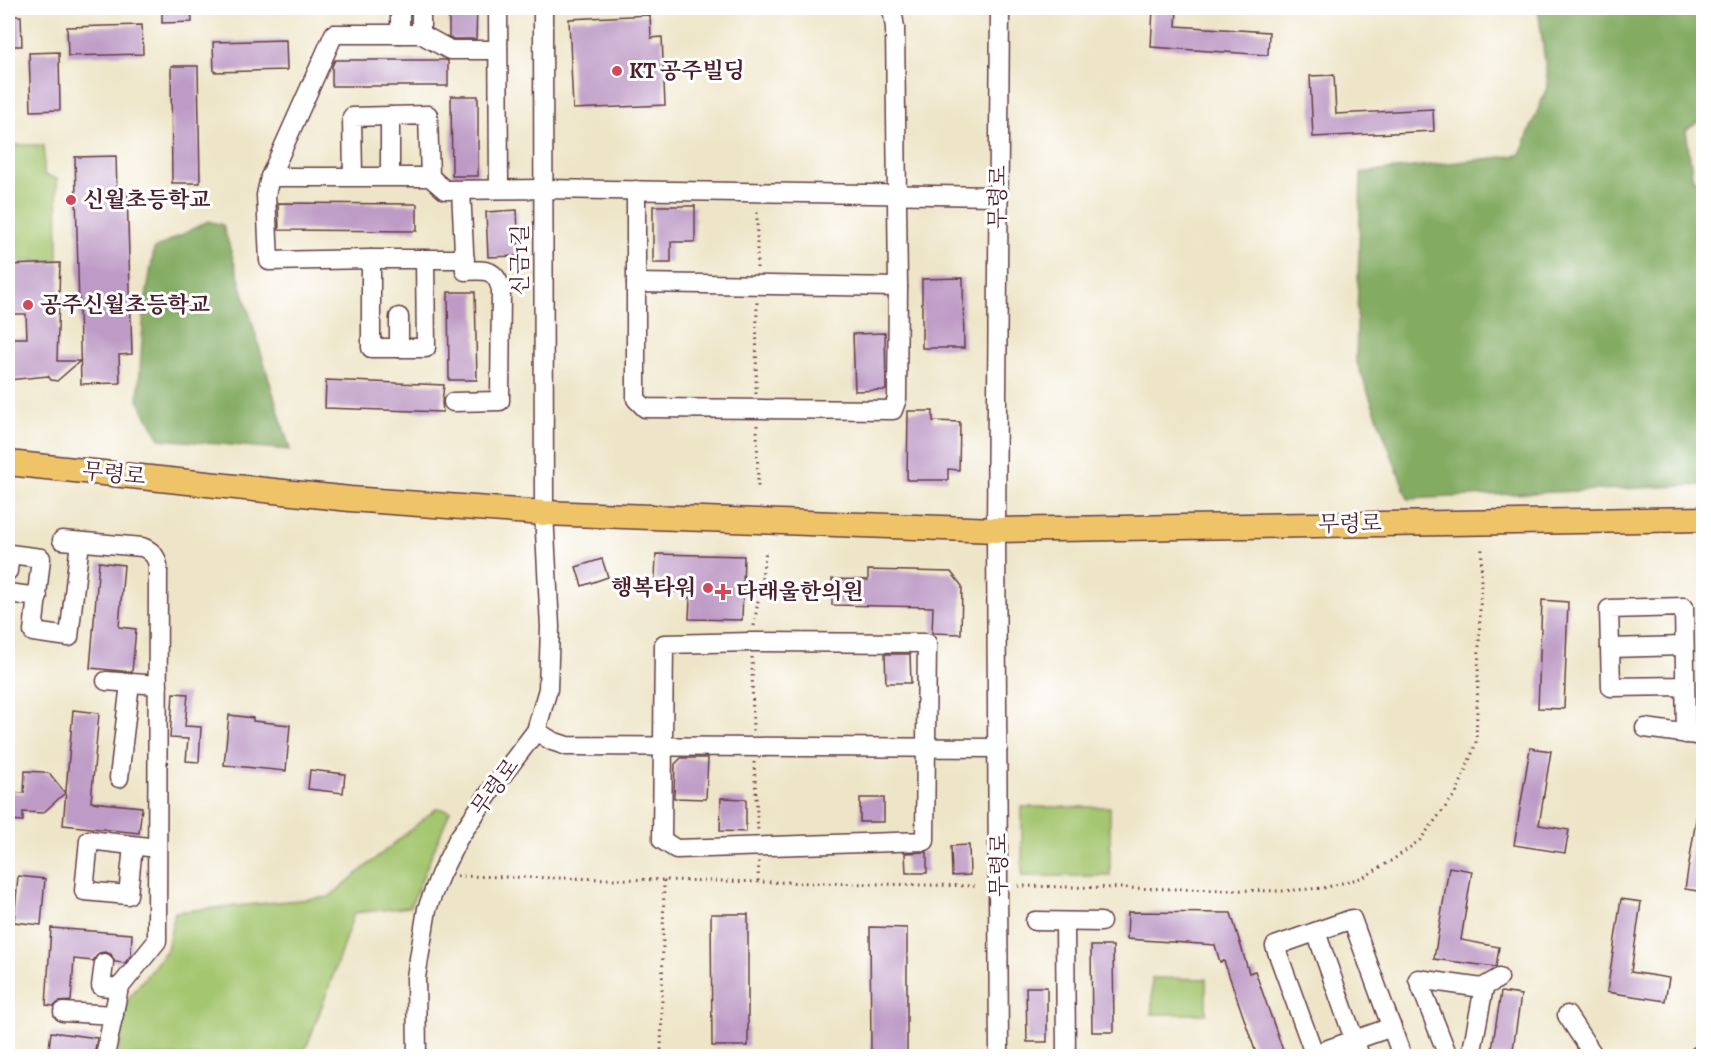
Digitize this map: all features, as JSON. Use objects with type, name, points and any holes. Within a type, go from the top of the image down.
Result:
[{"type":"main road","name":"무령로","points":[[8,463],[350,499],[544,513],[996,530],[1704,519]]},
{"type":"street","points":[[400,8],[400,34]]},
{"type":"street","points":[[421,8],[421,34]]},
{"type":"street","points":[[498,8],[500,189]]},
{"type":"street","name":"신금1길","points":[[543,8],[544,513]]},
{"type":"street","points":[[636,190],[636,399],[645,408],[893,410],[897,399],[898,194],[895,28],[892,8]]},
{"type":"street","name":"무령로","points":[[999,1056],[996,530],[1000,8]]},
{"type":"street","points":[[465,259],[269,261],[266,195],[270,177],[334,34],[421,34],[450,50],[498,50]]},
{"type":"street","points":[[390,116],[390,176]]},
{"type":"street","points":[[353,176],[352,117],[428,116],[430,177]]},
{"type":"street","points":[[270,177],[430,177],[445,190],[544,189],[998,196]]},
{"type":"street","points":[[453,402],[500,401],[501,289],[498,279],[491,272],[465,270],[461,190]]},
{"type":"street","points":[[371,259],[371,348],[426,348],[426,259]]},
{"type":"street","points":[[636,283],[898,287]]},
{"type":"street","points":[[399,317],[399,348]]},
{"type":"street","name":"무령로","points":[[417,1056],[416,977],[427,909],[440,875],[458,839],[497,782],[537,731],[548,689],[550,627],[544,513]]},
{"type":"street","points":[[62,540],[142,547],[148,549],[156,557],[158,565],[157,941],[119,988],[105,1056]]},
{"type":"street","points":[[8,571],[9,554],[41,558],[33,632],[69,637],[80,542]]},
{"type":"street","points":[[8,593],[38,597]]},
{"type":"street","points":[[1645,728],[1695,735],[1685,686],[1684,607],[1609,609],[1611,687],[1685,686]]},
{"type":"street","points":[[927,643],[926,748],[925,841],[676,849],[662,840],[664,644],[927,643]]},
{"type":"street","points":[[1610,648],[1684,646]]},
{"type":"street","points":[[106,681],[158,685]]},
{"type":"street","points":[[119,778],[130,683]]},
{"type":"street","points":[[537,731],[552,741],[567,746],[998,748]]},
{"type":"street","points":[[133,846],[157,848]]},
{"type":"street","points":[[1392,1027],[1357,1048],[1314,1055],[1275,946],[1352,919],[1392,1027],[1402,1056]]},
{"type":"street","points":[[1035,921],[1101,922]]},
{"type":"street","points":[[1065,921],[1066,1056]]},
{"type":"street","points":[[1316,932],[1357,1048]]},
{"type":"street","points":[[104,963],[101,986],[119,988]]},
{"type":"street","points":[[1448,1056],[1418,979],[1492,983],[1471,1056]]},
{"type":"street","points":[[63,1012],[114,1015]]},
{"type":"street","points":[[1567,1015],[1594,1056]]},
{"type":"street","points":[[1698,1056],[1704,1052]]},
{"type":"path","points":[[758,192],[756,409],[758,487]]},
{"type":"path","points":[[1018,886],[1282,891],[1313,889],[1364,878],[1394,860],[1420,840],[1458,792],[1476,743],[1482,546]]},
{"type":"path","points":[[758,882],[759,845],[752,642],[766,551]]},
{"type":"path","points":[[457,876],[977,886]]},
{"type":"path","points":[[661,1056],[664,880]]},
{"type":"green space","points":[[1538,8],[1703,8],[1703,119],[1686,130],[1693,180],[1703,179],[1703,485],[1408,499],[1356,360],[1361,173],[1520,155],[1548,85]]},
{"type":"green space","points":[[8,145],[44,145],[44,175],[57,179],[58,261],[8,261]]},
{"type":"green space","points":[[208,221],[223,225],[290,450],[160,439],[138,400],[144,310],[154,249]]},
{"type":"green space","points":[[1022,807],[1110,807],[1110,876],[1022,876]]},
{"type":"green space","points":[[437,808],[450,811],[410,907],[354,913],[303,1056],[117,1056],[128,999],[167,950],[175,912],[329,897]]},
{"type":"green space","points":[[1152,978],[1206,979],[1206,1014],[1152,1014]]},
{"type":"building","points":[[162,8],[191,8],[192,22],[162,23]]},
{"type":"building","points":[[449,8],[477,8],[476,39],[449,37]]},
{"type":"building","points":[[1153,8],[1177,8],[1176,26],[1269,32],[1268,55],[1151,47]]},
{"type":"building","name":"KT 공주빌딩","points":[[650,15],[651,38],[662,37],[665,105],[573,109],[569,19]]},
{"type":"building","points":[[8,16],[21,16],[22,46],[8,46]]},
{"type":"building","points":[[142,25],[143,54],[68,56],[67,27]]},
{"type":"building","points":[[286,40],[287,70],[214,72],[213,42]]},
{"type":"building","points":[[59,52],[60,110],[31,111],[29,53]]},
{"type":"building","points":[[335,60],[446,60],[448,61],[448,86],[332,86],[332,66]]},
{"type":"building","points":[[171,66],[198,66],[200,183],[172,183]]},
{"type":"building","points":[[1334,75],[1336,114],[1433,109],[1434,131],[1313,137],[1310,76]]},
{"type":"building","points":[[451,96],[478,96],[478,176],[452,176]]},
{"type":"building","points":[[116,156],[117,193],[127,192],[132,354],[119,355],[120,383],[81,384],[75,157]]},
{"type":"building","points":[[278,203],[417,204],[417,231],[279,230]]},
{"type":"building","points":[[653,206],[695,206],[695,242],[671,242],[671,263],[653,263]]},
{"type":"building","points":[[517,210],[519,256],[488,257],[486,212]]},
{"type":"building","points":[[60,263],[57,361],[80,361],[57,381],[51,380],[48,376],[8,380],[8,338],[27,338],[26,314],[8,314],[8,265]]},
{"type":"building","points":[[963,278],[964,348],[922,348],[922,279]]},
{"type":"building","points":[[448,292],[475,292],[477,380],[449,380]]},
{"type":"building","points":[[885,333],[886,390],[855,391],[853,334]]},
{"type":"building","points":[[326,380],[444,385],[443,412],[325,408]]},
{"type":"building","points":[[908,411],[933,411],[933,421],[960,422],[959,470],[948,469],[948,480],[907,480]]},
{"type":"building","name":"행복타워","points":[[656,554],[744,556],[742,620],[689,619],[690,598],[683,597],[684,592],[673,592],[673,585],[669,585],[669,580],[655,580]]},
{"type":"building","points":[[602,559],[608,577],[582,586],[576,567]]},
{"type":"building","points":[[99,562],[124,565],[119,627],[136,629],[132,672],[90,668]]},
{"type":"building","points":[[868,570],[951,572],[962,586],[961,634],[932,633],[933,607],[832,605],[832,579],[868,580]]},
{"type":"building","points":[[1542,600],[1568,602],[1564,709],[1538,708]]},
{"type":"building","points":[[885,654],[910,654],[911,683],[886,683]]},
{"type":"building","points":[[173,693],[188,694],[185,726],[201,727],[199,762],[186,761],[188,739],[170,738]]},
{"type":"building","points":[[73,710],[99,713],[91,802],[142,807],[139,833],[63,825]]},
{"type":"building","points":[[229,715],[253,718],[253,721],[290,725],[286,771],[224,765]]},
{"type":"building","points":[[1530,748],[1551,751],[1539,825],[1569,830],[1565,853],[1514,845]]},
{"type":"building","points":[[681,758],[708,758],[706,799],[674,798],[675,764]]},
{"type":"building","points":[[310,770],[345,774],[343,793],[308,789]]},
{"type":"building","points":[[25,771],[50,774],[65,793],[43,813],[23,812],[23,821],[8,820],[8,792],[24,793]]},
{"type":"building","points":[[721,798],[746,799],[746,832],[720,831]]},
{"type":"building","points":[[860,798],[884,798],[884,822],[860,822]]},
{"type":"building","points":[[1697,813],[1704,814],[1704,892],[1685,889]]},
{"type":"building","points":[[969,845],[970,875],[952,876],[951,846]]},
{"type":"building","points":[[927,852],[927,873],[906,873],[905,853]]},
{"type":"building","points":[[1449,867],[1472,871],[1461,940],[1499,947],[1496,967],[1434,959]]},
{"type":"building","points":[[18,876],[45,879],[41,925],[14,922]]},
{"type":"building","points":[[1621,899],[1641,902],[1631,972],[1669,978],[1665,1001],[1607,992]]},
{"type":"building","points":[[1128,912],[1231,913],[1249,973],[1255,971],[1285,1056],[1257,1056],[1224,961],[1220,962],[1215,945],[1127,939]]},
{"type":"building","points":[[711,914],[748,914],[748,1046],[712,1046]]},
{"type":"building","points":[[870,927],[907,928],[907,1056],[871,1056]]},
{"type":"building","points":[[51,928],[132,934],[131,955],[125,963],[115,962],[111,954],[105,952],[99,953],[93,961],[74,959],[71,1001],[59,1002],[54,1006],[46,1005]]},
{"type":"building","points":[[1091,946],[1113,946],[1114,1032],[1092,1032]]},
{"type":"building","points":[[1026,987],[1047,987],[1047,1042],[1027,1042]]},
{"type":"building","points":[[1501,992],[1521,995],[1512,1056],[1491,1056]]},
{"type":"building","points":[[51,1032],[97,1038],[94,1056],[48,1056]]},
{"type":"place","name":"KT 공주빌딩","points":[[617,71]]},
{"type":"place","name":"신월초등학교","points":[[71,200]]},
{"type":"place","name":"공주신월초등학교","points":[[28,305]]},
{"type":"place","name":"행복타워","points":[[708,588]]},
{"type":"place","name":"다래울한의원","points":[[723,592]]}]
